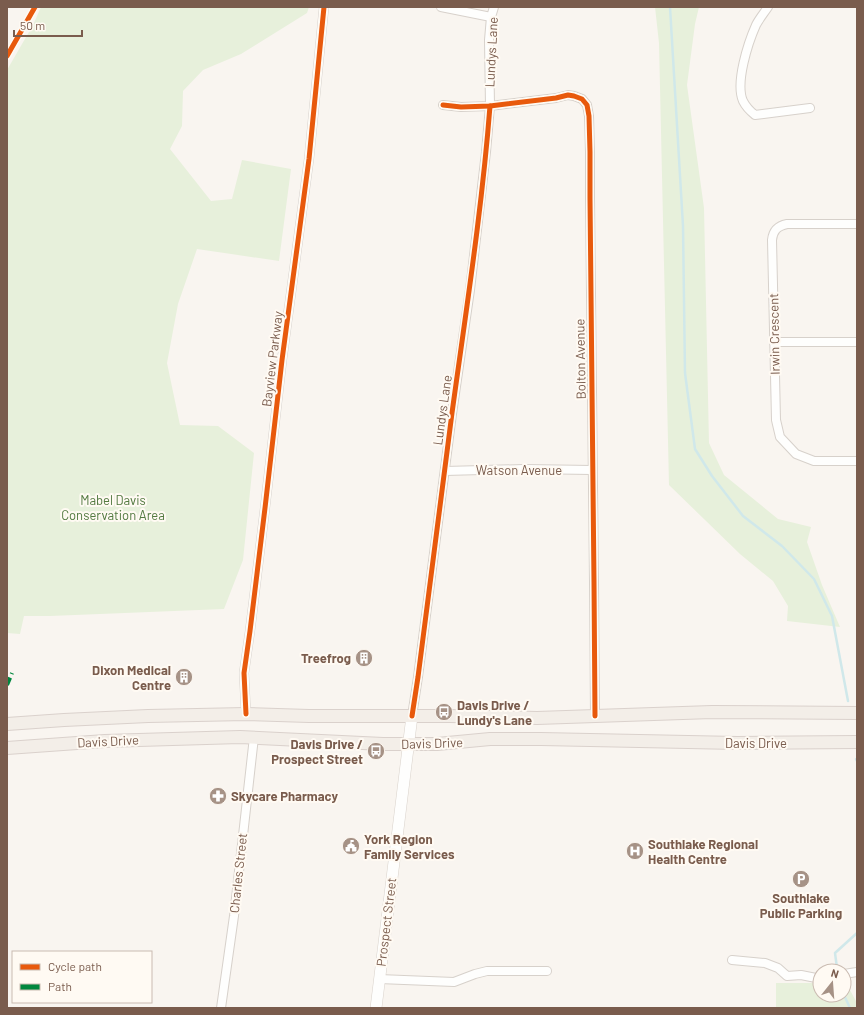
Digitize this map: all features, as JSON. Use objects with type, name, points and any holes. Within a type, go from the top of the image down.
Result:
[{"type":"main road","name":"Davis Drive","points":[[7,724],[95,719],[246,714],[537,718],[712,712],[857,713]]},
{"type":"main road","name":"Prospect Street","points":[[376,1008],[412,716]]},
{"type":"main road","name":"Davis Drive","points":[[7,748],[105,741],[240,737],[383,744],[437,744],[490,739],[541,738],[737,743],[857,742]]},
{"type":"street","name":"Bayview Parkway","points":[[246,714],[244,674],[262,539],[282,360],[309,159],[324,7]]},
{"type":"street","points":[[441,7],[492,17]]},
{"type":"street","name":"Lundys Lane","points":[[412,716],[470,290],[486,152],[490,106],[490,40],[494,7]]},
{"type":"street","points":[[768,7],[756,25],[747,49],[740,91],[743,100],[748,109],[756,115],[810,108]]},
{"type":"street","name":"Bolton Avenue","points":[[490,106],[556,98],[568,95],[582,99],[587,105],[589,116],[595,716]]},
{"type":"street","points":[[443,105],[461,107],[490,106]]},
{"type":"street","name":"Irwin Crescent","points":[[857,224],[787,224],[774,230],[772,240],[776,420],[780,437],[796,454],[814,461],[857,461]]},
{"type":"street","points":[[774,342],[857,342]]},
{"type":"street","name":"Watson Avenue","points":[[445,470],[592,470]]},
{"type":"street","name":"Charles Street","points":[[221,1008],[234,916],[254,738]]},
{"type":"street","points":[[732,960],[765,963],[778,968],[787,976],[801,975],[812,977]]},
{"type":"street","points":[[379,979],[454,982],[487,971],[547,971]]},
{"type":"green space","name":"Mabel Davis Conservation Area","points":[[41,7],[309,7],[307,13],[241,54],[203,70],[183,91],[182,126],[170,149],[211,201],[232,199],[242,160],[291,169],[279,261],[197,249],[178,304],[167,363],[180,425],[218,426],[254,453],[243,560],[224,609],[24,616],[20,634],[7,633],[7,70],[33,25]]},
{"type":"green space","points":[[655,7],[699,7],[695,24],[687,85],[704,208],[709,443],[724,475],[778,519],[811,527],[807,542],[822,585],[840,627],[787,621],[788,606],[773,581],[740,554],[669,485],[659,43]]},
{"type":"green space","points":[[776,983],[812,983],[812,1003],[852,1003],[852,994],[857,1003],[857,1008],[776,1008]]},
{"type":"waterway","points":[[670,7],[683,226],[685,373],[695,449],[712,476],[743,516],[782,546],[814,579],[832,616],[848,701]]},
{"type":"waterway","points":[[836,963],[835,953],[857,933]]},
{"type":"waterway","points":[[848,1003],[850,1008]]},
{"type":"marked path","points":[[7,685],[12,673]]},
{"type":"cycle path","points":[[7,56],[35,7]]},
{"type":"cycle path","points":[[246,714],[244,673],[282,360],[309,159],[324,7]]},
{"type":"cycle path","points":[[443,105],[461,107],[490,106],[556,98],[568,95],[582,99],[587,105],[589,116],[590,152],[595,716]]},
{"type":"cycle path","points":[[412,716],[483,183],[490,106]]},
{"type":"place","name":"Treefrog","points":[[364,658]]},
{"type":"place","name":"Dixon Medical Centre","points":[[184,677]]},
{"type":"place","name":"Davis Drive / Lundy's Lane","points":[[444,712]]},
{"type":"place","name":"Davis Drive / Prospect Street","points":[[376,751]]},
{"type":"place","name":"Skycare Pharmacy","points":[[218,796]]},
{"type":"place","name":"York Region Family Services","points":[[351,846]]},
{"type":"place","name":"Southlake Regional Health Centre","points":[[635,851]]},
{"type":"place","name":"Southlake Public Parking","points":[[801,879]]}]
